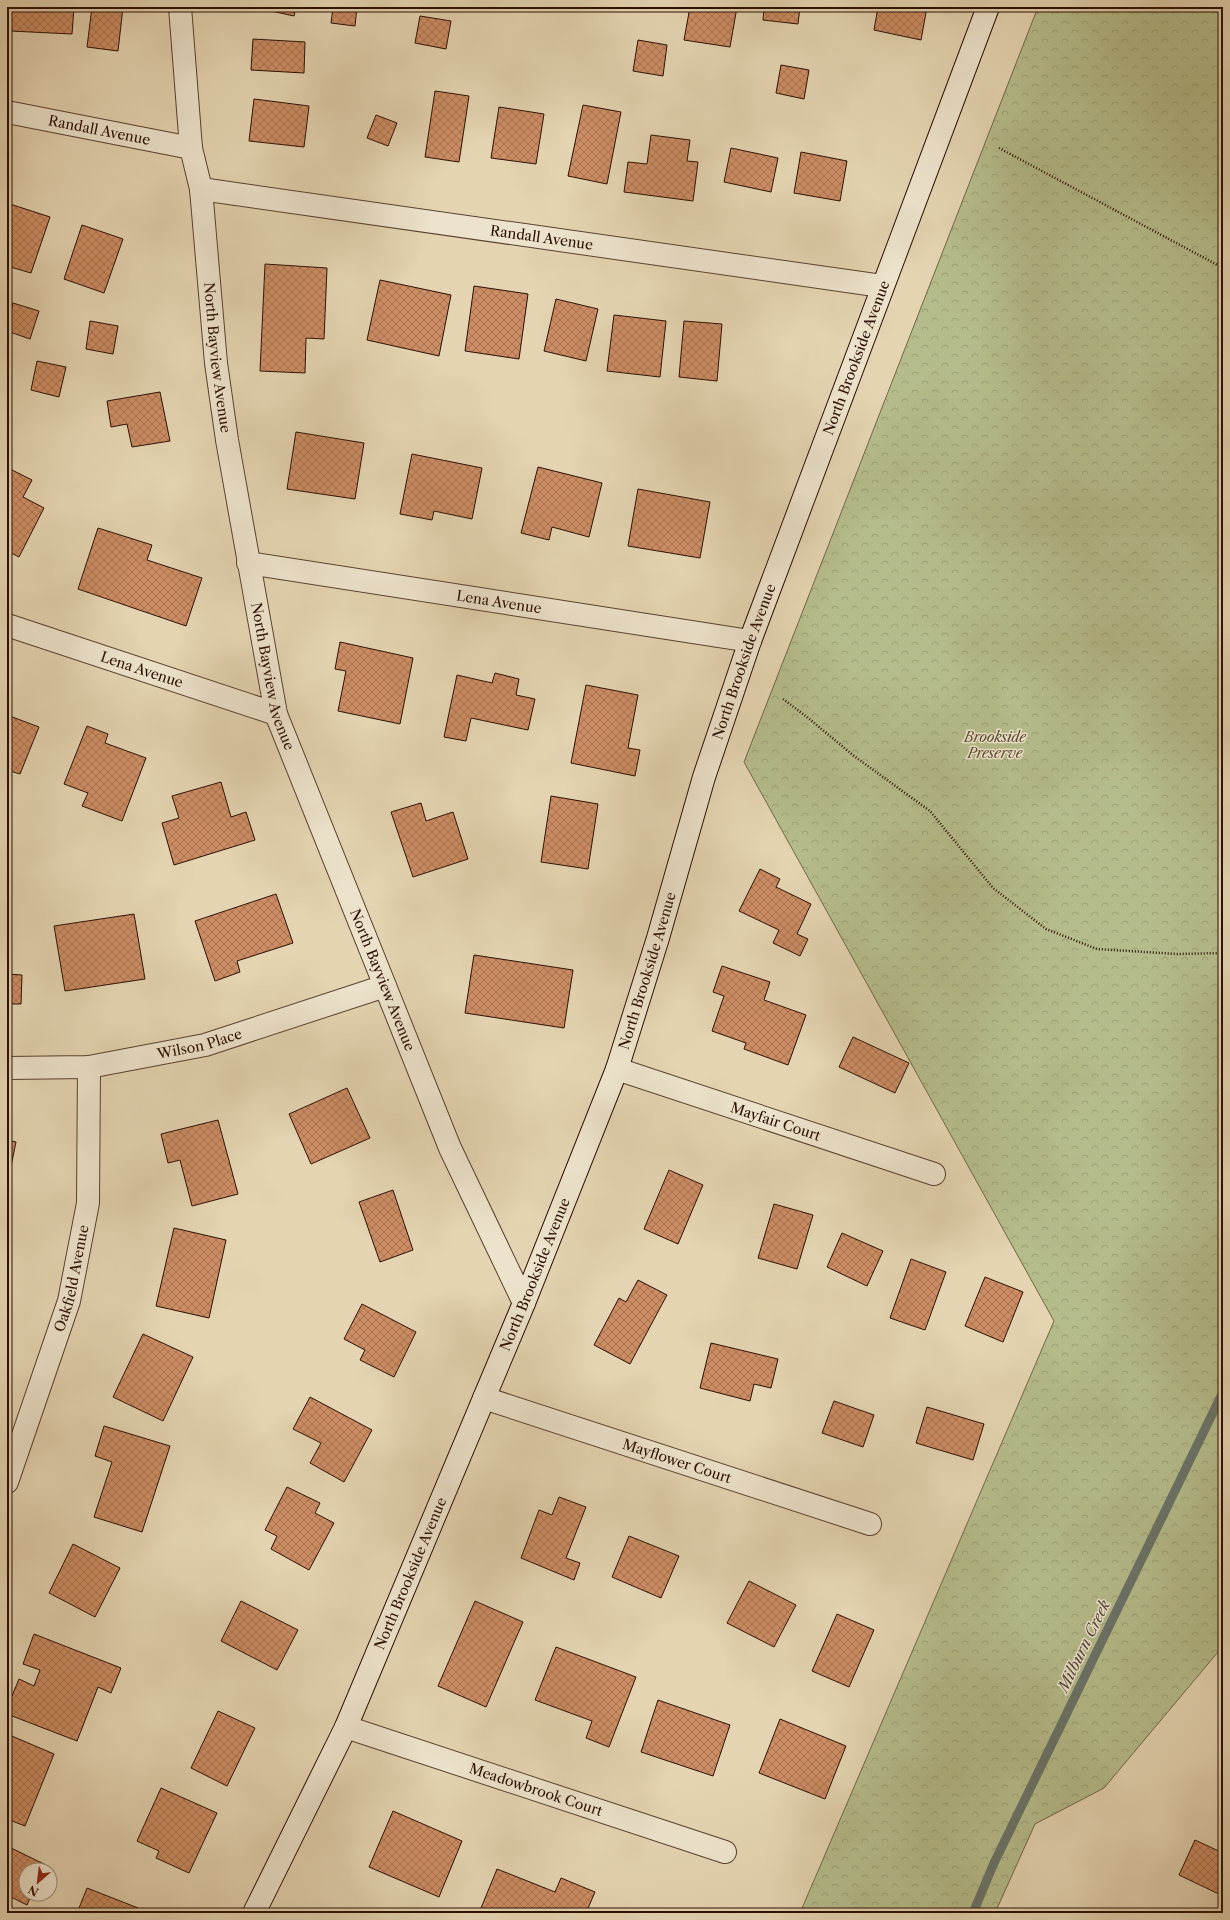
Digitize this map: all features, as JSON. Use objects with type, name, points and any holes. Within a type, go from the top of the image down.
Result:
[{"type":"street","name":"North Bayview Avenue","points":[[180,7],[191,148],[201,189],[216,363],[226,440],[276,714],[450,1148],[524,1303]]},
{"type":"street","name":"North Brookside Avenue","points":[[254,1913],[346,1727],[524,1303],[617,1069],[658,938],[704,777],[750,642],[882,286],[988,7]]},
{"type":"street","name":"Randall Avenue","points":[[7,112],[191,148]]},
{"type":"street","name":"Randall Avenue","points":[[201,189],[882,286]]},
{"type":"street","name":"Lena Avenue","points":[[248,562],[750,642]]},
{"type":"street","name":"Lena Avenue","points":[[7,625],[276,714]]},
{"type":"street","name":"Wilson Place","points":[[7,1068],[90,1066],[205,1045],[385,986]]},
{"type":"street","name":"Oakfield Avenue","points":[[7,1482],[68,1301],[88,1203],[90,1066]]},
{"type":"street","name":"Mayfair Court","points":[[617,1069],[934,1174]]},
{"type":"street","name":"Mayflower Court","points":[[484,1398],[870,1524]]},
{"type":"street","name":"Meadowbrook Court","points":[[346,1727],[725,1852]]},
{"type":"path","points":[[1000,148],[1223,268]]},
{"type":"path","points":[[783,699],[854,756],[930,811],[993,888],[1046,929],[1097,950],[1177,954],[1223,953]]},
{"type":"green space","name":"Brookside Preserve","points":[[1038,7],[1223,7],[1223,1646],[1104,1788],[1035,1824],[995,1913],[800,1913],[1054,1321],[744,762]]},
{"type":"building","points":[[12,7],[74,7],[72,34],[10,31]]},
{"type":"building","points":[[92,7],[123,7],[118,51],[87,47]]},
{"type":"building","points":[[253,7],[296,7],[294,16]]},
{"type":"building","points":[[333,7],[357,7],[355,26],[331,23]]},
{"type":"building","points":[[690,7],[737,7],[730,47],[684,40]]},
{"type":"building","points":[[764,7],[800,7],[798,24],[763,20]]},
{"type":"building","points":[[878,7],[927,7],[921,40],[874,30]]},
{"type":"building","points":[[420,16],[451,21],[446,49],[415,43]]},
{"type":"building","points":[[253,39],[305,42],[304,73],[251,70]]},
{"type":"building","points":[[638,40],[667,45],[663,76],[633,71]]},
{"type":"building","points":[[781,65],[809,70],[804,99],[776,93]]},
{"type":"building","points":[[435,91],[469,96],[459,162],[425,157]]},
{"type":"building","points":[[254,99],[309,106],[304,147],[249,141]]},
{"type":"building","points":[[583,105],[621,112],[607,184],[568,176]]},
{"type":"building","points":[[499,107],[544,114],[536,164],[491,158]]},
{"type":"building","points":[[376,115],[397,123],[388,146],[367,138]]},
{"type":"building","points":[[651,135],[690,140],[687,161],[698,162],[693,201],[624,192],[628,162],[647,164]]},
{"type":"building","points":[[731,148],[778,158],[771,192],[724,182]]},
{"type":"building","points":[[801,152],[847,161],[840,201],[794,193]]},
{"type":"building","points":[[10,204],[50,217],[31,273],[7,266],[7,214]]},
{"type":"building","points":[[82,225],[123,239],[104,293],[64,279]]},
{"type":"building","points":[[265,264],[327,268],[324,339],[306,338],[305,373],[260,371]]},
{"type":"building","points":[[380,280],[451,295],[439,356],[367,340]]},
{"type":"building","points":[[474,286],[528,294],[519,359],[465,351]]},
{"type":"building","points":[[556,299],[598,309],[586,361],[544,351]]},
{"type":"building","points":[[13,303],[39,311],[30,339],[7,331],[7,323]]},
{"type":"building","points":[[614,315],[666,321],[660,377],[607,371]]},
{"type":"building","points":[[90,321],[118,326],[113,354],[86,349]]},
{"type":"building","points":[[684,321],[722,324],[717,381],[679,377]]},
{"type":"building","points":[[37,361],[66,367],[59,397],[31,390]]},
{"type":"building","points":[[160,392],[170,441],[132,447],[127,424],[111,427],[107,401]]},
{"type":"building","points":[[296,432],[364,443],[355,499],[287,489]]},
{"type":"building","points":[[412,454],[482,468],[472,519],[434,511],[432,520],[400,514]]},
{"type":"building","points":[[538,467],[602,483],[589,537],[552,527],[549,540],[521,533]]},
{"type":"building","points":[[8,468],[32,480],[23,497],[44,508],[19,557],[7,551]]},
{"type":"building","points":[[638,489],[710,502],[700,558],[628,546]]},
{"type":"building","points":[[98,528],[152,545],[147,560],[202,578],[186,626],[78,589]]},
{"type":"building","points":[[340,642],[413,658],[400,724],[338,711],[346,671],[335,669]]},
{"type":"building","points":[[495,673],[519,679],[516,695],[535,699],[528,730],[471,718],[466,741],[444,737],[457,675],[492,683]]},
{"type":"building","points":[[586,685],[638,695],[628,748],[640,750],[635,776],[571,763]]},
{"type":"building","points":[[7,715],[39,727],[20,774],[7,770]]},
{"type":"building","points":[[87,726],[108,734],[105,743],[146,758],[122,821],[82,806],[88,793],[64,784]]},
{"type":"building","points":[[221,782],[231,817],[246,812],[255,840],[174,865],[162,823],[179,818],[172,796]]},
{"type":"building","points":[[551,796],[598,804],[588,869],[541,862]]},
{"type":"building","points":[[421,803],[426,821],[453,812],[468,859],[413,877],[391,812]]},
{"type":"building","points":[[760,869],[780,879],[776,887],[811,904],[797,934],[808,939],[800,956],[773,943],[779,930],[739,911]]},
{"type":"building","points":[[276,894],[293,943],[237,961],[240,972],[215,981],[195,921]]},
{"type":"building","points":[[134,914],[145,979],[65,991],[54,926]]},
{"type":"building","points":[[474,955],[573,970],[564,1028],[465,1013]]},
{"type":"building","points":[[722,966],[770,982],[764,1000],[806,1015],[788,1065],[744,1049],[746,1043],[712,1031],[724,996],[713,992]]},
{"type":"building","points":[[7,974],[22,975],[21,1004],[7,1004]]},
{"type":"building","points":[[853,1037],[909,1063],[895,1093],[839,1067]]},
{"type":"building","points":[[347,1088],[370,1138],[311,1164],[289,1114]]},
{"type":"building","points":[[218,1120],[238,1194],[192,1206],[180,1160],[168,1163],[161,1134]]},
{"type":"building","points":[[7,1140],[16,1142],[10,1171],[7,1170]]},
{"type":"building","points":[[669,1170],[703,1185],[678,1244],[644,1229]]},
{"type":"building","points":[[393,1190],[413,1250],[380,1262],[359,1202]]},
{"type":"building","points":[[774,1204],[813,1215],[797,1269],[758,1258]]},
{"type":"building","points":[[174,1228],[226,1240],[209,1318],[156,1306]]},
{"type":"building","points":[[842,1233],[883,1251],[867,1286],[827,1267]]},
{"type":"building","points":[[911,1259],[946,1272],[925,1330],[890,1318]]},
{"type":"building","points":[[985,1277],[1023,1292],[1003,1342],[965,1326]]},
{"type":"building","points":[[638,1280],[667,1295],[630,1364],[594,1345],[619,1298],[626,1302]]},
{"type":"building","points":[[362,1304],[416,1332],[394,1377],[360,1360],[365,1350],[344,1339]]},
{"type":"building","points":[[143,1334],[193,1357],[163,1421],[113,1397]]},
{"type":"building","points":[[711,1343],[778,1359],[771,1388],[754,1384],[750,1401],[700,1388]]},
{"type":"building","points":[[310,1397],[372,1430],[344,1482],[310,1463],[321,1443],[293,1429]]},
{"type":"building","points":[[834,1401],[874,1415],[863,1447],[822,1433]]},
{"type":"building","points":[[927,1407],[984,1424],[973,1460],[916,1443]]},
{"type":"building","points":[[104,1426],[170,1446],[142,1532],[94,1517],[112,1462],[95,1456]]},
{"type":"building","points":[[287,1487],[320,1503],[315,1513],[334,1523],[309,1570],[271,1549],[277,1536],[265,1530]]},
{"type":"building","points":[[559,1497],[586,1507],[566,1558],[580,1563],[574,1580],[521,1558],[539,1510],[552,1515]]},
{"type":"building","points":[[629,1536],[679,1556],[661,1598],[612,1577]]},
{"type":"building","points":[[73,1544],[120,1568],[95,1617],[49,1593]]},
{"type":"building","points":[[749,1581],[796,1605],[774,1647],[727,1623]]},
{"type":"building","points":[[241,1601],[298,1630],[277,1670],[221,1641]]},
{"type":"building","points":[[475,1601],[523,1622],[486,1707],[438,1686]]},
{"type":"building","points":[[837,1614],[874,1630],[849,1687],[812,1671]]},
{"type":"building","points":[[34,1634],[121,1668],[111,1693],[98,1687],[77,1741],[7,1714],[7,1708],[19,1679],[34,1686],[40,1670],[23,1664]]},
{"type":"building","points":[[556,1647],[636,1677],[609,1747],[586,1738],[592,1721],[535,1700]]},
{"type":"building","points":[[658,1700],[730,1725],[713,1776],[641,1752]]},
{"type":"building","points":[[218,1711],[255,1728],[227,1786],[191,1768]]},
{"type":"building","points":[[780,1719],[846,1746],[825,1799],[759,1773]]},
{"type":"building","points":[[7,1734],[54,1754],[25,1826],[7,1819]]},
{"type":"building","points":[[161,1788],[217,1813],[189,1873],[156,1858],[159,1851],[137,1841]]},
{"type":"building","points":[[393,1811],[462,1841],[439,1897],[369,1867]]},
{"type":"building","points":[[1195,1840],[1223,1853],[1223,1896],[1179,1875]]},
{"type":"building","points":[[7,1846],[40,1862],[18,1862],[18,1900],[7,1895]]},
{"type":"building","points":[[497,1869],[555,1892],[561,1878],[595,1892],[586,1913],[479,1913]]},
{"type":"building","points":[[87,1888],[151,1913],[77,1913]]},
{"type":"building","points":[[21,1902],[28,1902],[27,1905]]},
{"type":"waterway","name":"Milburn Creek","points":[[973,1913],[994,1863],[1223,1392]]}]
